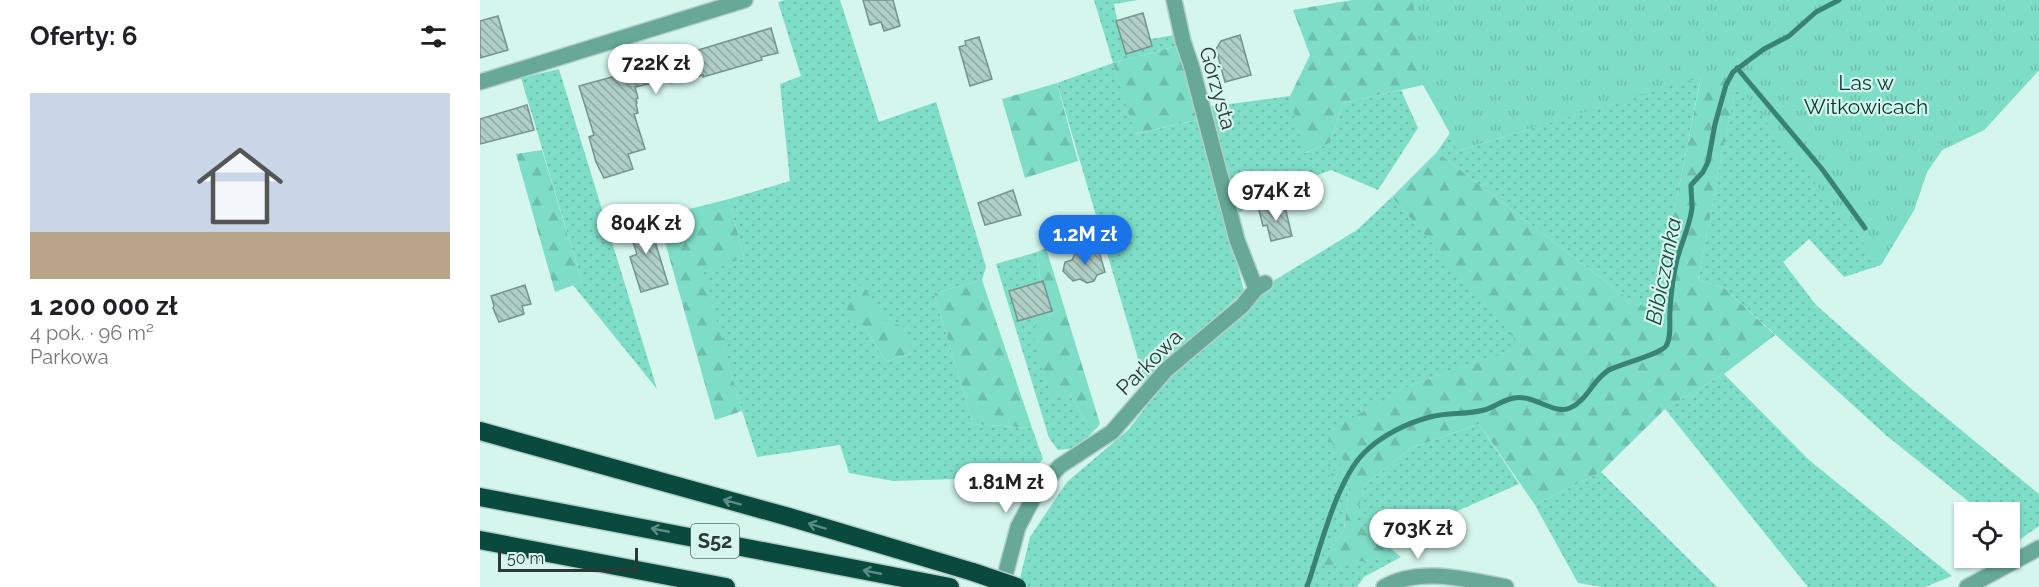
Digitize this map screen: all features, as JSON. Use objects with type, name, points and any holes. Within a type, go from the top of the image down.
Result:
[{"type":"highway","points":[[480,431],[974,572],[1017,587]]},
{"type":"highway","name":"S52","points":[[480,497],[950,587]]},
{"type":"highway","name":"S52","points":[[480,540],[726,587]]},
{"type":"street","points":[[480,82],[746,0]]},
{"type":"street","name":"Górzysta","points":[[1174,0],[1237,240],[1261,286]]},
{"type":"street","name":"Parkowa","points":[[1002,587],[1018,527],[1035,495],[1060,466],[1112,432],[1166,370],[1242,306],[1261,286]]},
{"type":"street","points":[[1967,587],[2039,549]]},
{"type":"street","points":[[1384,587],[1410,577],[1435,576],[1506,587]]},
{"type":"green space","points":[[840,0],[879,122],[936,102],[986,267],[982,280],[934,293],[973,424],[1032,428],[1043,459],[1030,474],[988,478],[893,481],[849,473],[840,445],[757,457],[702,271],[744,258],[729,199],[790,181],[780,84],[801,76],[778,2]],"holes":[[[863,325],[912,353],[886,362]]]},
{"type":"green space","points":[[1094,0],[1138,0],[1114,4],[1122,44],[1174,35],[1177,46],[1113,63]]},
{"type":"green space","points":[[1352,0],[2039,0],[2039,70],[1984,130],[1942,150],[1927,172],[1914,210],[1881,265],[1736,84],[1698,280],[1724,288],[1775,335],[1724,374],[1665,409],[1601,472],[1535,505],[1479,424],[1411,448],[1364,486],[1354,526],[1377,526],[1384,543],[1401,557],[1318,566],[1344,530],[1349,486],[1326,480],[1344,461],[1325,433],[1409,386],[1521,346],[1392,197],[1437,152],[1623,295],[1654,312],[1701,77],[1457,151],[1450,133],[1423,85],[1343,103],[1330,143],[1304,153],[1290,96],[1310,55],[1293,10]]},
{"type":"green space","name":"Las w Witkowicach","points":[[1413,0],[2039,0],[2039,70],[1984,130],[1942,150],[1927,172],[1914,210],[1881,265],[1724,69],[1457,151],[1424,85]]},
{"type":"green space","points":[[1177,46],[1201,119],[1135,134],[1113,63]]},
{"type":"green space","points":[[1113,63],[1136,134],[1201,119],[1244,291],[1145,382],[1057,83]]},
{"type":"green space","points":[[559,69],[657,389],[573,285],[582,282],[521,78]]},
{"type":"green space","points":[[1701,76],[1654,313],[1623,295],[1437,152],[1450,133],[1458,151]]},
{"type":"green space","points":[[1057,83],[1078,161],[1025,178],[1002,99]]},
{"type":"green space","points":[[1736,83],[1881,265],[1844,277],[1809,239],[1783,262],[1816,305],[1909,387],[2039,494],[2039,526],[2020,540],[2020,502],[1969,502],[1887,436],[1724,288],[1698,280]]},
{"type":"green space","points":[[1401,90],[1418,128],[1378,190],[1331,170],[1236,214],[1207,107],[1290,96],[1305,153],[1330,143],[1343,103]]},
{"type":"green space","points":[[542,150],[582,282],[555,292],[516,154]]},
{"type":"green space","points":[[1392,197],[1522,346],[1409,386],[1344,461],[1349,486],[1344,530],[1319,565],[1401,557],[1364,577],[1357,587],[1018,587],[1030,537],[1067,482],[1128,430],[1173,372],[1275,280],[1357,230]]},
{"type":"green space","points":[[729,199],[744,258],[703,272],[742,411],[715,420],[658,217]]},
{"type":"green space","points":[[1046,248],[1100,424],[1092,433],[1070,395],[1051,394],[1033,334],[1043,303],[1037,252]]},
{"type":"green space","points":[[1037,252],[1043,303],[1070,395],[1092,433],[1077,448],[1058,450],[1049,438],[996,264]]},
{"type":"green space","points":[[982,280],[1032,428],[973,424],[934,293]]},
{"type":"green space","points":[[862,283],[884,320],[905,327],[912,353],[886,362],[863,325],[849,321],[847,308]]},
{"type":"green space","points":[[1724,374],[1809,460],[1952,576],[1925,587],[1808,587],[1665,409]]},
{"type":"green space","points":[[1479,424],[1519,484],[1384,543],[1353,527],[1364,486],[1411,448]]},
{"type":"green space","points":[[1601,472],[1717,587],[1602,587],[1578,583],[1535,505]]},
{"type":"building","points":[[863,0],[893,0],[900,26],[884,31],[881,22],[870,25]]},
{"type":"building","points":[[1143,13],[1152,46],[1126,54],[1116,21]]},
{"type":"building","points":[[498,16],[508,50],[480,58],[480,21]]},
{"type":"building","points":[[771,28],[778,53],[761,57],[762,60],[703,77],[703,75],[671,83],[669,79],[635,87],[638,113],[634,114],[645,149],[628,154],[633,169],[604,178],[596,162],[589,137],[594,135],[579,86],[696,54],[695,51]]},
{"type":"building","points":[[1240,35],[1251,75],[1225,82],[1216,49],[1221,41]]},
{"type":"building","points":[[979,37],[992,79],[970,86],[959,47],[966,45],[965,41]]},
{"type":"building","points":[[527,105],[534,130],[480,144],[480,119]]},
{"type":"building","points":[[1013,190],[1021,215],[985,225],[978,203]]},
{"type":"building","points":[[1284,203],[1292,236],[1271,241],[1267,225],[1263,226],[1259,210]]},
{"type":"building","points":[[647,215],[668,284],[641,292],[630,257],[637,254],[626,221]]},
{"type":"building","points":[[1084,248],[1089,251],[1098,248],[1105,272],[1097,275],[1094,281],[1087,283],[1080,279],[1073,281],[1063,271],[1065,262],[1072,260],[1077,250]]},
{"type":"building","points":[[1043,281],[1052,311],[1018,321],[1009,291]]},
{"type":"building","points":[[525,285],[531,304],[522,306],[524,314],[499,322],[491,296]]},
{"type":"waterway","name":"Bibiczanka","points":[[1307,587],[1330,517],[1345,481],[1353,466],[1377,441],[1421,420],[1437,415],[1478,412],[1514,398],[1529,399],[1557,409],[1570,408],[1576,405],[1609,370],[1657,352],[1666,346],[1670,333],[1670,304],[1674,272],[1692,208],[1691,185],[1703,172],[1708,162],[1715,124],[1726,85],[1733,72],[1764,49],[1789,36],[1816,12],[1839,0]]},
{"type":"waterway","points":[[1737,68],[1822,169],[1865,228]]}]
